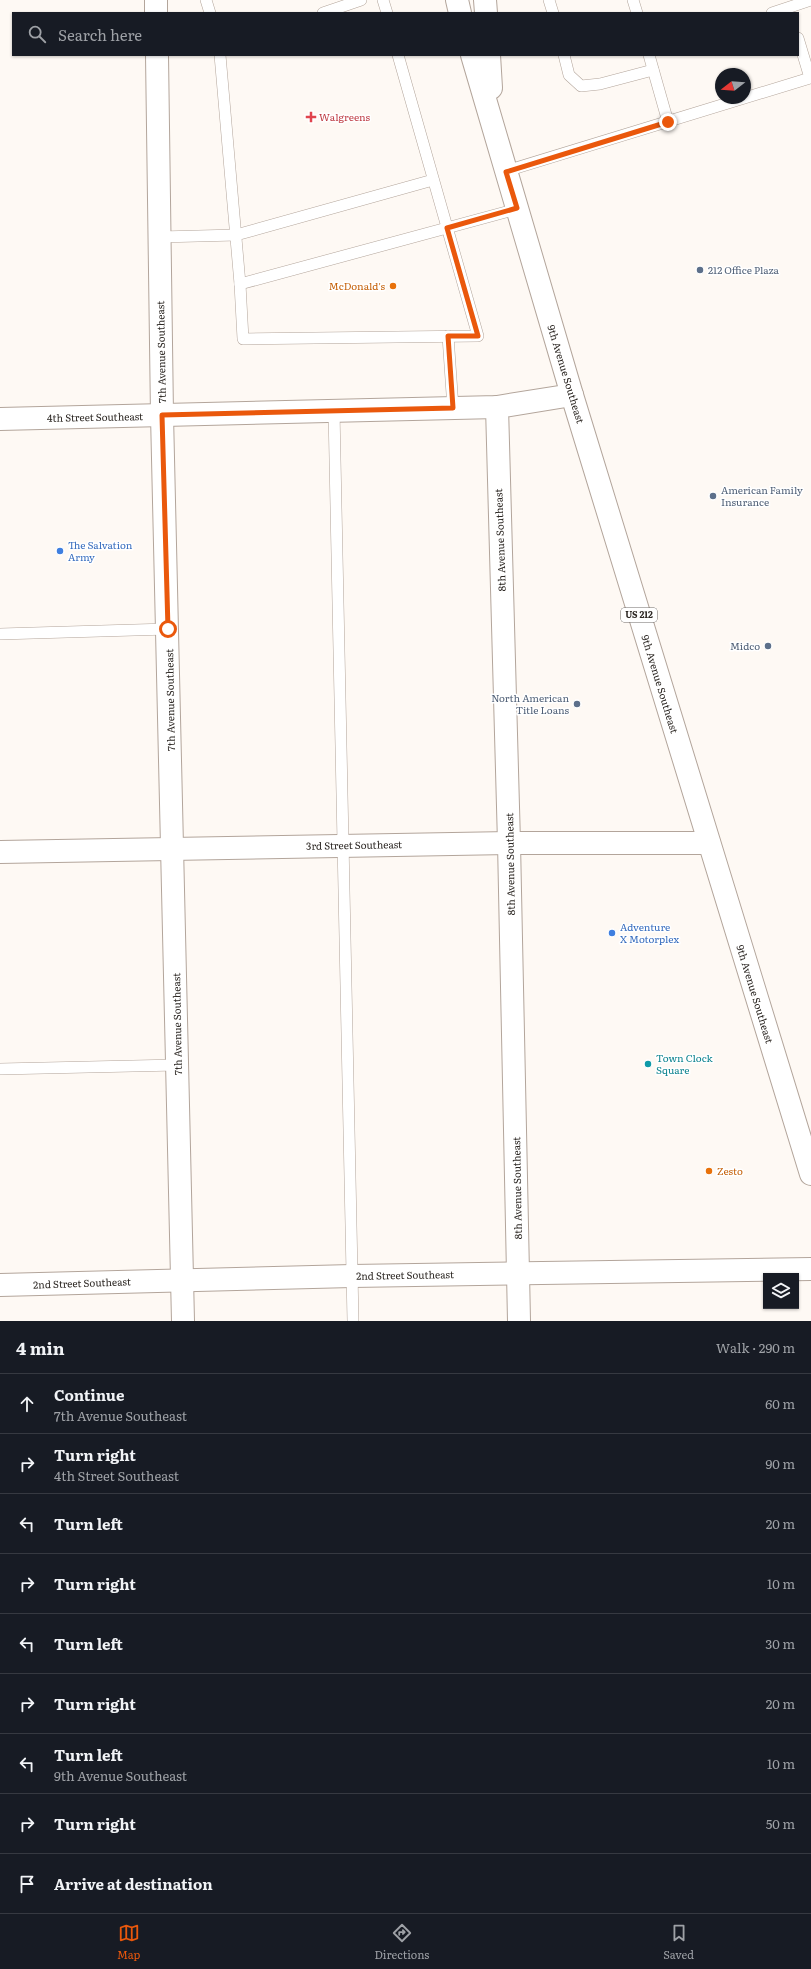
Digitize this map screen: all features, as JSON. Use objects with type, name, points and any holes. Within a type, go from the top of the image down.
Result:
[{"type":"street","points":[[156,0],[156,12]]},
{"type":"street","points":[[457,0],[460,12]]},
{"type":"street","points":[[485,0],[486,12]]},
{"type":"street","name":"7th Avenue Southeast","points":[[157,56],[162,415],[183,1321]]},
{"type":"street","name":"9th Avenue Southeast","points":[[472,56],[572,394],[811,1174]]},
{"type":"street","points":[[489,56],[495,133]]},
{"type":"street","name":"4th Street Southeast","points":[[0,418],[497,407],[572,394]]},
{"type":"street","name":"8th Avenue Southeast","points":[[497,407],[509,843],[519,1321]]},
{"type":"street","name":"3rd Street Southeast","points":[[0,852],[342,845],[709,843]]},
{"type":"street","name":"2nd Street Southeast","points":[[0,1285],[352,1276],[811,1269]]},
{"type":"lane","points":[[206,0],[210,12]]},
{"type":"lane","points":[[326,12],[361,0]]},
{"type":"lane","points":[[383,0],[387,12]]},
{"type":"lane","points":[[549,0],[553,12]]},
{"type":"lane","points":[[633,0],[637,12]]},
{"type":"lane","points":[[775,12],[811,0]]},
{"type":"lane","points":[[506,172],[810,78],[799,41]]},
{"type":"lane","points":[[220,56],[240,284],[243,339],[478,336],[398,56]]},
{"type":"lane","points":[[564,56],[569,75],[581,86],[600,84],[653,70]]},
{"type":"lane","points":[[649,56],[668,122]]},
{"type":"lane","points":[[160,237],[236,235],[433,180]]},
{"type":"lane","points":[[240,284],[517,208]]},
{"type":"lane","points":[[448,336],[453,408]]},
{"type":"lane","points":[[334,411],[353,1321]]},
{"type":"lane","points":[[0,634],[168,629]]},
{"type":"lane","points":[[0,1069],[177,1065]]},
{"type":"place","name":"Walgreens","points":[[311,117]]},
{"type":"place","name":"212 Office Plaza","points":[[700,270]]},
{"type":"place","name":"McDonald's","points":[[393,286]]},
{"type":"place","name":"American Family Insurance","points":[[713,496]]},
{"type":"place","name":"The Salvation Army","points":[[60,551]]},
{"type":"place","name":"Midco","points":[[768,646]]},
{"type":"place","name":"North American Title Loans","points":[[577,704]]},
{"type":"place","name":"Adventure X Motorplex","points":[[612,933]]},
{"type":"place","name":"Town Clock Square","points":[[648,1064]]},
{"type":"place","name":"Zesto","points":[[709,1171]]},
{"type":"route","points":[[168,629],[162,415],[453,408],[448,336],[478,336],[447,228],[517,208],[506,172],[668,122]]}]
